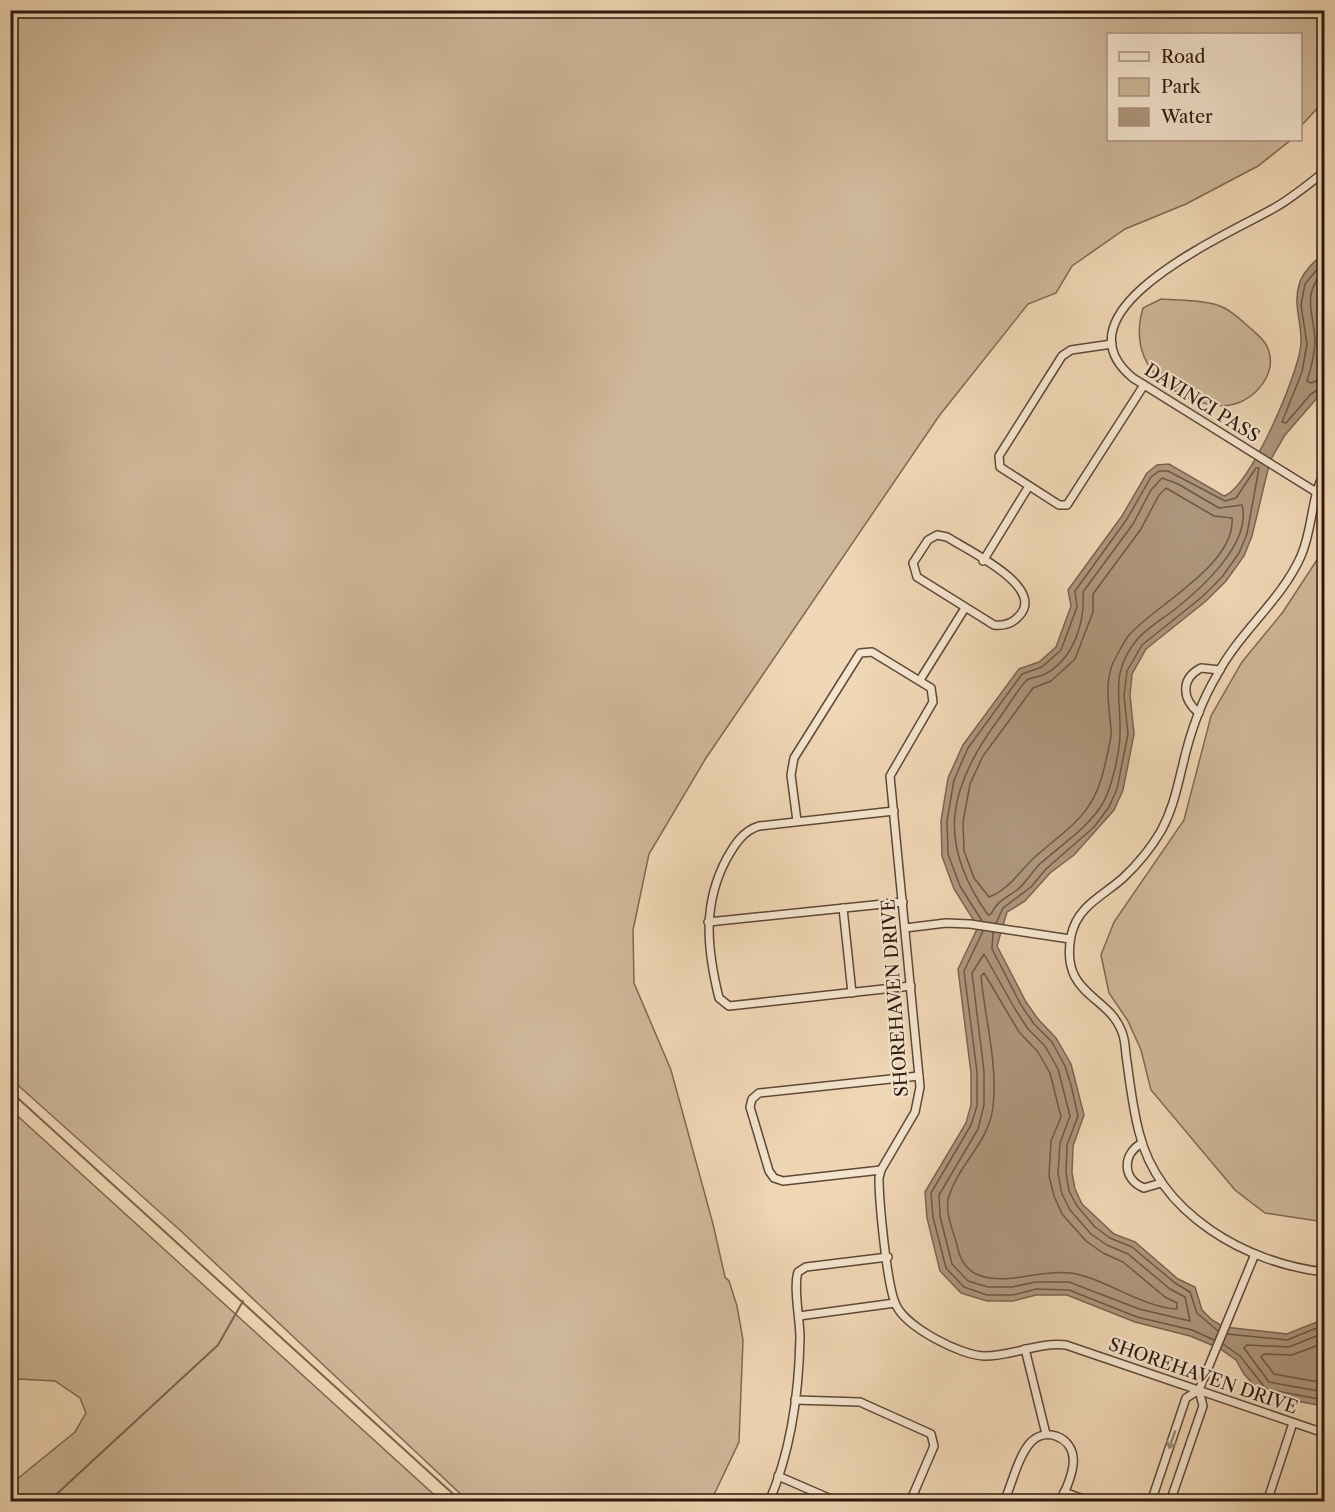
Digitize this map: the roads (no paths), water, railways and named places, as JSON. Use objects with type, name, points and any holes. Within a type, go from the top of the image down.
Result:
[{"type":"street","points":[[1144,385],[1070,503],[1059,505],[1000,467],[999,456],[1062,356],[1071,350],[1112,344],[1117,317],[1162,271],[1195,250],[1277,207],[1324,172]]},
{"type":"street","name":"DAVINCI PASS","points":[[1112,344],[1126,372],[1316,492]]},
{"type":"street","points":[[1324,474],[1316,492],[1309,536],[1295,569],[1220,670],[1199,713],[1174,800],[1159,834],[1136,865],[1080,912],[1070,939],[1071,963],[1078,982],[1091,999],[1116,1019],[1123,1034],[1142,1143],[1161,1183],[1205,1225],[1255,1254],[1289,1266],[1324,1272]]},
{"type":"street","points":[[983,561],[1029,486]]},
{"type":"street","points":[[940,535],[983,561],[1019,585],[1024,594],[1024,609],[1014,621],[997,625],[965,608],[917,577],[914,564],[928,540],[940,535]]},
{"type":"street","points":[[796,821],[791,775],[794,758],[857,656],[863,651],[872,652],[920,680],[965,608]]},
{"type":"street","points":[[1199,713],[1187,701],[1185,690],[1188,679],[1202,668],[1220,670]]},
{"type":"street","name":"SHOREHAVEN DRIVE","points":[[920,680],[931,688],[934,698],[891,769],[920,1095],[915,1112],[881,1170],[879,1186],[895,1303],[906,1318],[965,1353],[987,1356],[1044,1345],[1066,1345],[1324,1433]]},
{"type":"street","points":[[894,811],[759,826],[740,837],[715,884],[708,922],[712,971],[720,998],[725,1005],[734,1006],[911,986]]},
{"type":"street","points":[[708,922],[903,902]]},
{"type":"street","points":[[843,908],[852,993]]},
{"type":"street","points":[[905,928],[946,923],[970,924],[1070,939]]},
{"type":"street","points":[[881,1170],[783,1181],[774,1178],[769,1171],[750,1107],[752,1099],[759,1093],[919,1076]]},
{"type":"street","points":[[1142,1143],[1128,1155],[1126,1166],[1130,1177],[1144,1188],[1161,1183]]},
{"type":"street","points":[[1170,1502],[1203,1406],[1199,1390],[1255,1254]]},
{"type":"street","points":[[769,1502],[778,1476],[795,1400],[799,1316],[796,1277],[801,1269],[888,1257]]},
{"type":"street","points":[[799,1316],[895,1303]]},
{"type":"street","points":[[1025,1349],[1046,1434]]},
{"type":"street","points":[[1151,1502],[1186,1398],[1199,1390]]},
{"type":"street","points":[[795,1400],[860,1402],[931,1434],[934,1446],[910,1502]]},
{"type":"street","points":[[1267,1502],[1293,1423]]},
{"type":"street","points":[[1005,1501],[1027,1447],[1036,1437],[1046,1434],[1062,1438],[1072,1452],[1073,1464],[1059,1502]]},
{"type":"street","points":[[778,1476],[818,1498],[838,1502]]},
{"type":"street","points":[[1064,1492],[1091,1502]]},
{"type":"water","points":[[1324,253],[1324,390],[1285,435],[1270,461],[1252,536],[1244,556],[1226,581],[1206,601],[1146,649],[1132,674],[1130,695],[1134,734],[1123,790],[1114,810],[1074,855],[1050,873],[1025,901],[1007,912],[997,946],[1026,1002],[1056,1038],[1071,1064],[1084,1115],[1073,1146],[1072,1173],[1075,1189],[1082,1204],[1114,1234],[1135,1242],[1178,1279],[1195,1287],[1202,1310],[1224,1327],[1287,1334],[1324,1319],[1324,1406],[1263,1395],[1244,1374],[1236,1360],[1219,1348],[1190,1336],[1135,1322],[1067,1295],[1036,1295],[1013,1301],[987,1301],[961,1293],[940,1271],[927,1218],[925,1192],[966,1123],[971,1105],[971,1073],[958,969],[978,927],[954,889],[942,856],[941,821],[948,778],[963,745],[1019,669],[1039,662],[1056,647],[1071,606],[1068,590],[1122,516],[1147,473],[1157,465],[1169,464],[1224,496],[1235,488],[1247,473],[1283,402],[1298,357],[1301,335],[1297,293],[1301,280],[1309,267]]},
{"type":"waterway","points":[[10,1091],[462,1502]]},
{"type":"waterway","points":[[48,1502],[218,1345],[243,1301]]}]
